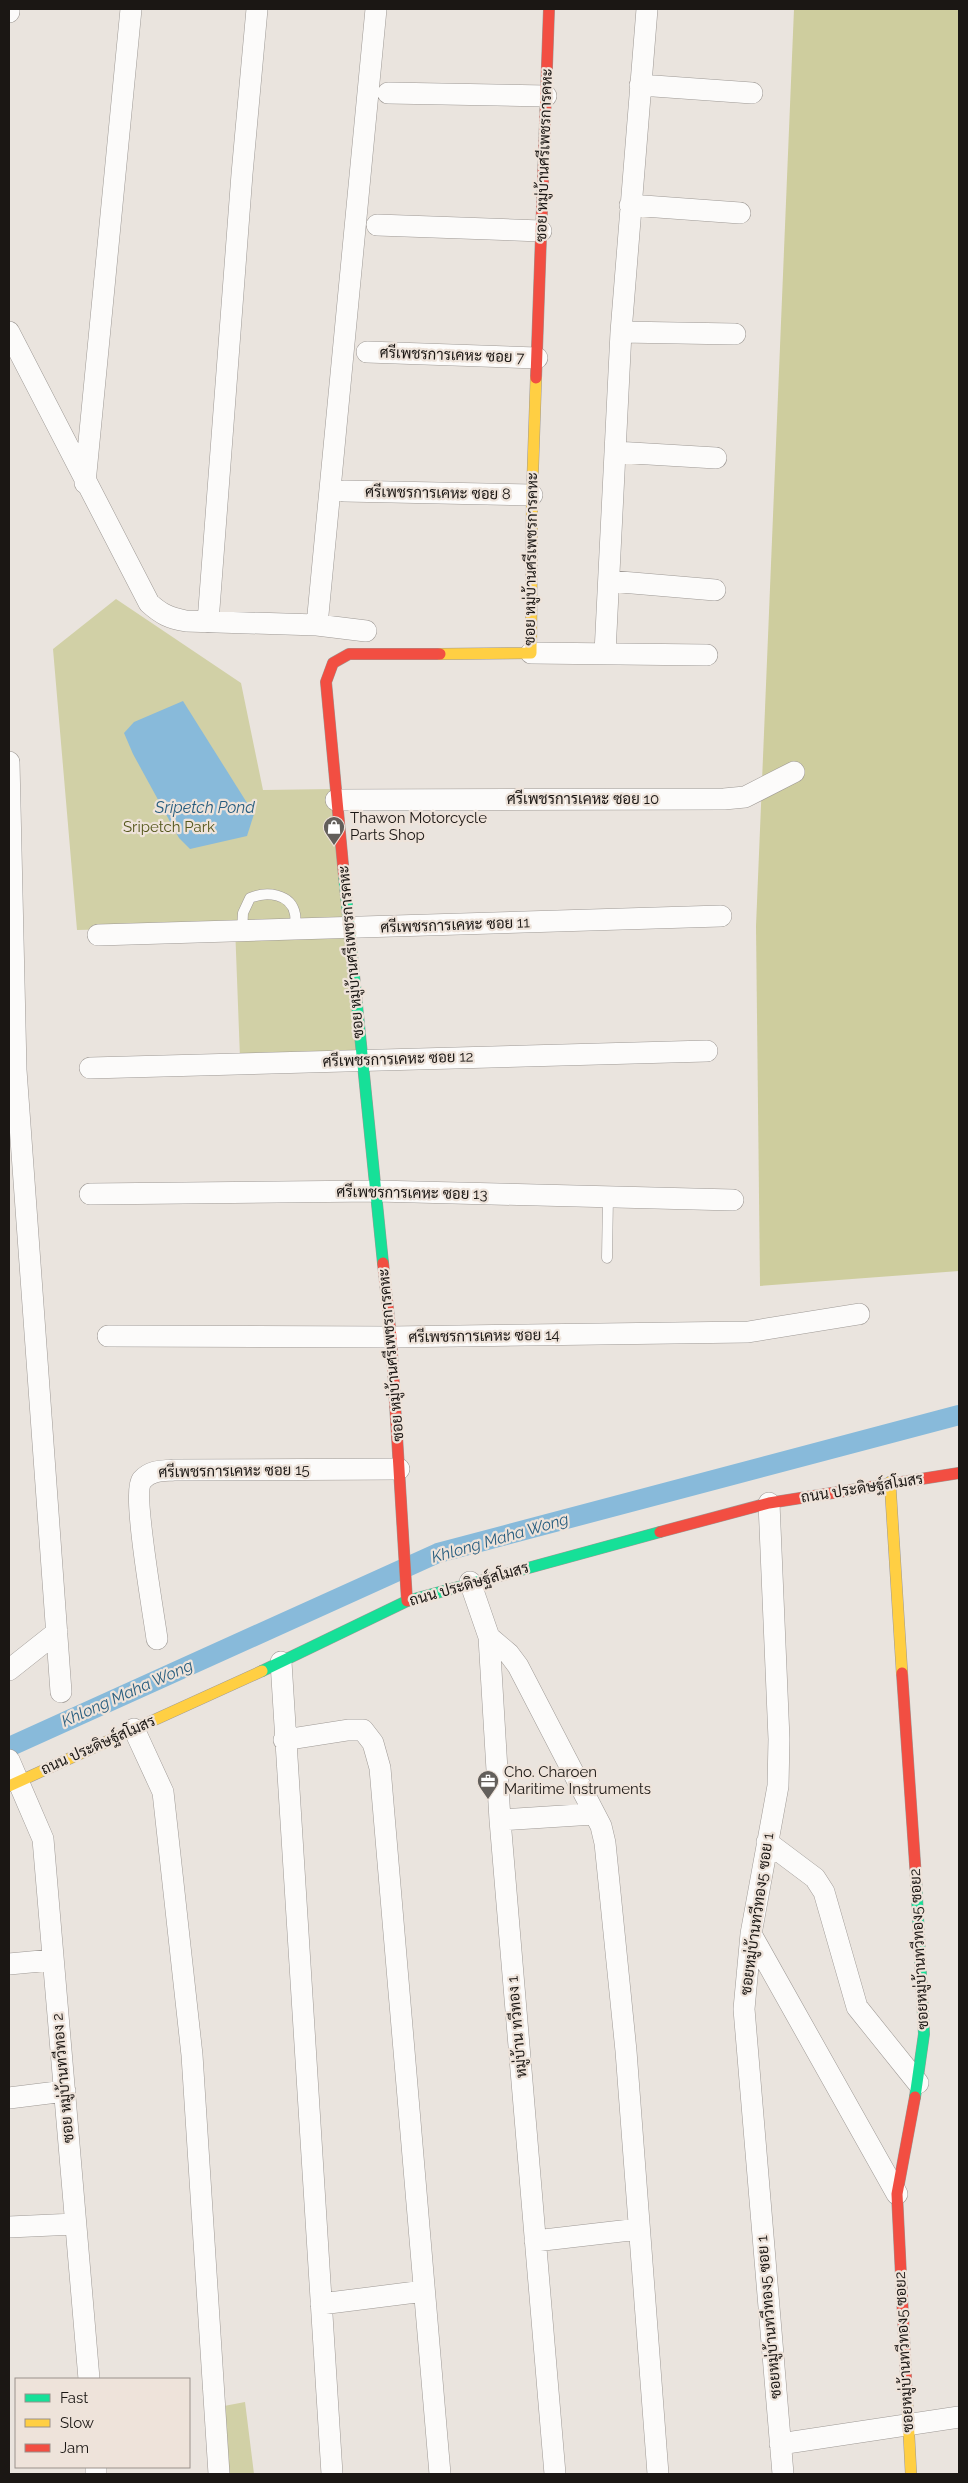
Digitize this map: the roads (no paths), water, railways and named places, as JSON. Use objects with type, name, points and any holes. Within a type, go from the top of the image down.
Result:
[{"type":"street","points":[[85,483],[131,9]]},
{"type":"street","points":[[208,622],[242,174],[257,9]]},
{"type":"street","points":[[316,625],[376,9]]},
{"type":"street","name":"ซอย หมู่บ้านศรีเพชรการคหะ","points":[[407,1601],[406,1546],[399,1470],[391,1337],[361,1060],[326,682],[333,663],[349,654],[531,653],[532,495],[549,9]]},
{"type":"street","points":[[605,653],[621,332],[640,85],[648,9]]},
{"type":"street","points":[[640,85],[752,92]]},
{"type":"street","points":[[388,93],[546,96]]},
{"type":"street","points":[[630,205],[740,213]]},
{"type":"street","points":[[377,226],[541,231]]},
{"type":"street","points":[[9,332],[85,483],[149,603],[161,614],[171,618],[208,622],[316,625],[366,631]]},
{"type":"street","points":[[621,332],[735,334]]},
{"type":"street","name":"ศรีเพชรการเคหะ ซอย 7","points":[[367,352],[537,358]]},
{"type":"street","points":[[615,452],[716,458]]},
{"type":"street","name":"ศรีเพชรการเคหะ ซอย 8","points":[[344,491],[532,495]]},
{"type":"street","points":[[609,581],[715,590]]},
{"type":"street","points":[[531,653],[707,655]]},
{"type":"street","points":[[9,762],[12,1070],[58,1632],[61,1692]]},
{"type":"street","name":"ศรีเพชรการเคหะ ซอย 10","points":[[336,800],[745,797],[794,772]]},
{"type":"street","name":"ศรีเพชรการเคหะ ซอย 11","points":[[98,935],[721,916]]},
{"type":"street","name":"ศรีเพชรการเคหะ ซอย 12","points":[[90,1068],[707,1051]]},
{"type":"street","name":"ศรีเพชรการเคหะ ซอย 13","points":[[90,1194],[376,1191],[733,1200]]},
{"type":"street","name":"ศรีเพชรการเคหะ ซอย 14","points":[[108,1336],[391,1337],[748,1332],[859,1314]]},
{"type":"street","name":"ศรีเพชรการเคหะ ซอย 15","points":[[157,1639],[140,1514],[139,1487],[142,1481],[152,1472],[174,1470],[399,1470]]},
{"type":"street","name":"ถนน ประดิษฐ์สโมสร","points":[[13,1774],[134,1729],[281,1662],[407,1601],[470,1582],[769,1503],[890,1482],[959,1473]]},
{"type":"street","name":"ซอยหมู่บ้านทวีทอง5 ซอย2","points":[[890,1482],[924,2006],[924,2034],[918,2083],[897,2194],[911,2474]]},
{"type":"street","name":"ซอยหมู่บ้านทวีทอง5 ซอย 1","points":[[769,1503],[779,1739],[778,1786],[751,1934],[744,2009],[782,2474]]},
{"type":"street","name":"หมู่บ้าน ทวีทอง 1","points":[[470,1582],[489,1637],[500,1820],[555,2474]]},
{"type":"street","points":[[9,1670],[58,1632]]},
{"type":"street","points":[[489,1637],[509,1654],[518,1666],[601,1826],[605,1843],[626,2051],[658,2474]]},
{"type":"street","points":[[281,1662],[284,1740],[332,2474]]},
{"type":"street","points":[[134,1729],[163,1792],[192,2055],[219,2474]]},
{"type":"street","points":[[284,1740],[348,1730],[363,1730],[373,1743],[380,1768],[440,2474]]},
{"type":"street","name":"ซอย หมู่บ้านทวีทอง 2","points":[[13,1774],[43,1839],[89,2378]]},
{"type":"street","points":[[500,1820],[594,1814]]},
{"type":"street","points":[[767,1842],[798,1863],[820,1885],[824,1892],[856,2007],[918,2083]]},
{"type":"street","points":[[751,1934],[897,2194]]},
{"type":"street","points":[[9,1964],[52,1960]]},
{"type":"street","points":[[9,2098],[65,2092]]},
{"type":"street","points":[[9,2227],[75,2224]]},
{"type":"street","points":[[535,2241],[638,2229]]},
{"type":"street","points":[[321,2304],[424,2291]]},
{"type":"street","points":[[780,2444],[959,2416]]},
{"type":"lane","points":[[242,932],[244,905],[250,898],[267,893],[281,897],[289,903],[295,914],[294,930]]},
{"type":"lane","points":[[607,1258],[608,1197]]},
{"type":"water","name":"Sripetch Pond","points":[[183,701],[254,814],[247,836],[190,849],[179,838],[133,754],[124,733],[134,722]]},
{"type":"waterway","name":"Khlong Maha Wong","points":[[9,1747],[438,1553],[959,1415]]},
{"type":"place","name":"Thawon Motorcycle Parts Shop","points":[[334,846]]},
{"type":"place","name":"Cho. Charoen Maritime Instruments","points":[[488,1800]]},
{"type":"park label","name":"Sripetch Park","points":[[169,827]]}]
